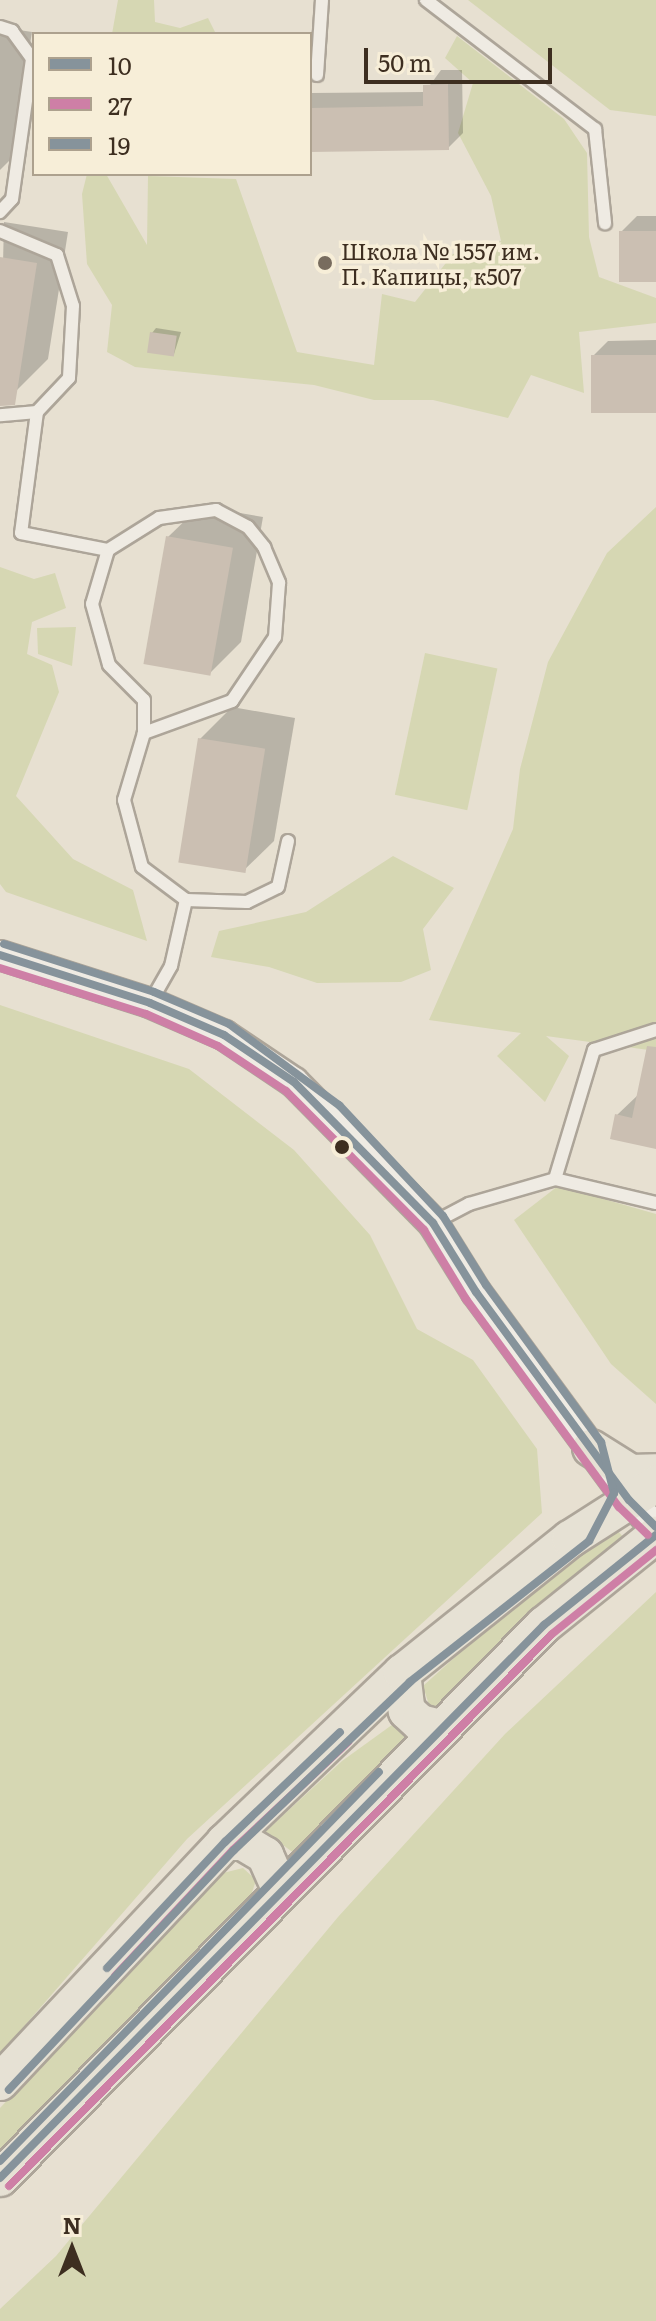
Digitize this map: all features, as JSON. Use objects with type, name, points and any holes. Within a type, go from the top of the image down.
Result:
[{"type":"main road","points":[[591,1448],[631,1473],[656,1472]]},
{"type":"main road","points":[[0,2082],[225,1842],[402,1673],[581,1532],[642,1492]]},
{"type":"main road","points":[[0,2178],[280,1889],[544,1625],[656,1535]]},
{"type":"main road","points":[[402,1673],[407,1711],[420,1723],[440,1728]]},
{"type":"main road","points":[[225,1842],[243,1842],[265,1855],[280,1889]]},
{"type":"street","points":[[0,955],[150,1003],[224,1035],[294,1082],[433,1223],[476,1292],[591,1448],[642,1492],[656,1527]]},
{"type":"street","points":[[581,1532],[602,1494],[591,1448]]},
{"type":"lane","points":[[317,75],[322,0]]},
{"type":"lane","points":[[426,0],[595,129],[605,223]]},
{"type":"lane","points":[[0,27],[12,31],[32,59],[12,199],[0,212]]},
{"type":"lane","points":[[0,231],[57,255],[73,306],[69,378],[37,412],[21,533],[108,550]]},
{"type":"lane","points":[[0,415],[37,412]]},
{"type":"lane","points":[[144,733],[232,701],[275,637],[279,583],[264,547],[248,527],[216,510],[159,518],[108,550],[92,604],[109,665],[144,700],[144,733],[124,800],[142,867],[186,900],[247,902],[278,887],[288,841]]},
{"type":"lane","points":[[150,1003],[171,966],[186,900]]},
{"type":"lane","points":[[555,1179],[594,1050],[656,1030]]},
{"type":"lane","points":[[433,1223],[469,1204],[555,1179],[656,1203]]},
{"type":"green space","points":[[118,0],[154,0],[155,22],[180,28],[208,18],[215,32],[112,32]]},
{"type":"green space","points":[[468,0],[656,0],[656,116],[610,110]]},
{"type":"green space","points":[[457,36],[564,119],[587,153],[589,237],[599,277],[656,298],[656,323],[579,332],[584,393],[531,375],[508,418],[433,400],[374,400],[314,385],[135,367],[107,352],[112,305],[87,264],[82,194],[86,176],[107,176],[147,245],[148,176],[236,179],[297,352],[374,365],[382,294],[415,302],[453,254],[501,241],[491,196],[458,133],[473,83],[445,58]]},
{"type":"green space","points":[[656,507],[656,1051],[546,1036],[569,1056],[545,1102],[497,1056],[521,1033],[429,1020],[513,829],[520,769],[548,662],[607,553]]},
{"type":"green space","points":[[0,567],[34,579],[55,573],[66,608],[32,622],[27,654],[52,665],[59,692],[16,796],[73,859],[133,890],[147,941],[6,892],[0,884]]},
{"type":"green space","points":[[76,627],[72,666],[38,654],[37,628]]},
{"type":"green space","points":[[425,653],[497,668],[467,810],[395,795]]},
{"type":"green space","points":[[393,856],[454,888],[423,929],[431,970],[401,982],[317,983],[269,967],[211,957],[219,931],[306,912]]},
{"type":"green space","points":[[0,1005],[189,1069],[294,1150],[370,1235],[417,1329],[473,1360],[537,1449],[542,1513],[187,1839],[0,2054]]},
{"type":"green space","points":[[558,1186],[656,1214],[656,1404],[611,1364],[514,1220]]},
{"type":"green space","points":[[618,1531],[624,1538],[622,1548],[444,1708],[430,1708],[423,1686],[516,1602],[608,1532]]},
{"type":"green space","points":[[656,1592],[656,2321],[0,2321],[0,2309],[56,2256],[338,1917],[505,1734]]},
{"type":"green space","points":[[396,1722],[413,1740],[298,1856],[265,1832],[342,1761]]},
{"type":"green space","points":[[243,1868],[256,1880],[250,1899],[0,2154],[0,2108],[219,1874]]},
{"type":"building","points":[[448,84],[449,150],[312,152],[312,108],[423,106],[423,85]]},
{"type":"building","points":[[619,231],[656,231],[656,282],[619,282]]},
{"type":"building","points":[[0,257],[37,263],[15,405],[0,406]]},
{"type":"building","points":[[150,332],[177,336],[174,357],[147,353]]},
{"type":"building","points":[[591,355],[656,355],[656,413],[591,413]]},
{"type":"building","points":[[166,536],[233,548],[210,676],[143,664]]},
{"type":"building","points":[[198,738],[265,749],[245,873],[178,862]]},
{"type":"building","points":[[647,1046],[656,1047],[656,1149],[610,1139],[615,1114],[632,1118]]},
{"type":"transit line","name":"19","points":[[4,944],[154,992],[229,1024],[339,1105],[443,1216],[486,1285],[601,1442],[614,1493],[589,1541],[410,1682],[234,1850],[9,2090]]},
{"type":"transit line","name":"10","points":[[0,955],[150,1003],[224,1035],[294,1082],[433,1223],[476,1292],[629,1500],[656,1527]]},
{"type":"transit line","name":"27","points":[[0,968],[146,1014],[218,1046],[286,1091],[424,1230],[466,1299],[619,1507],[648,1535]]},
{"type":"transit line","name":"10","points":[[0,2178],[544,1625],[656,1535]]},
{"type":"transit line","name":"27","points":[[9,2186],[552,1634],[656,1550]]},
{"type":"transit line","name":"10","points":[[107,1968],[225,1842],[340,1732]]},
{"type":"transit line","name":"27","points":[[115,1976],[233,1850],[348,1742]]},
{"type":"transit line","name":"19","points":[[0,2161],[379,1772]]},
{"type":"place","name":"Школа № 1557 им. П. Капицы, к507","points":[[325,263]]}]
